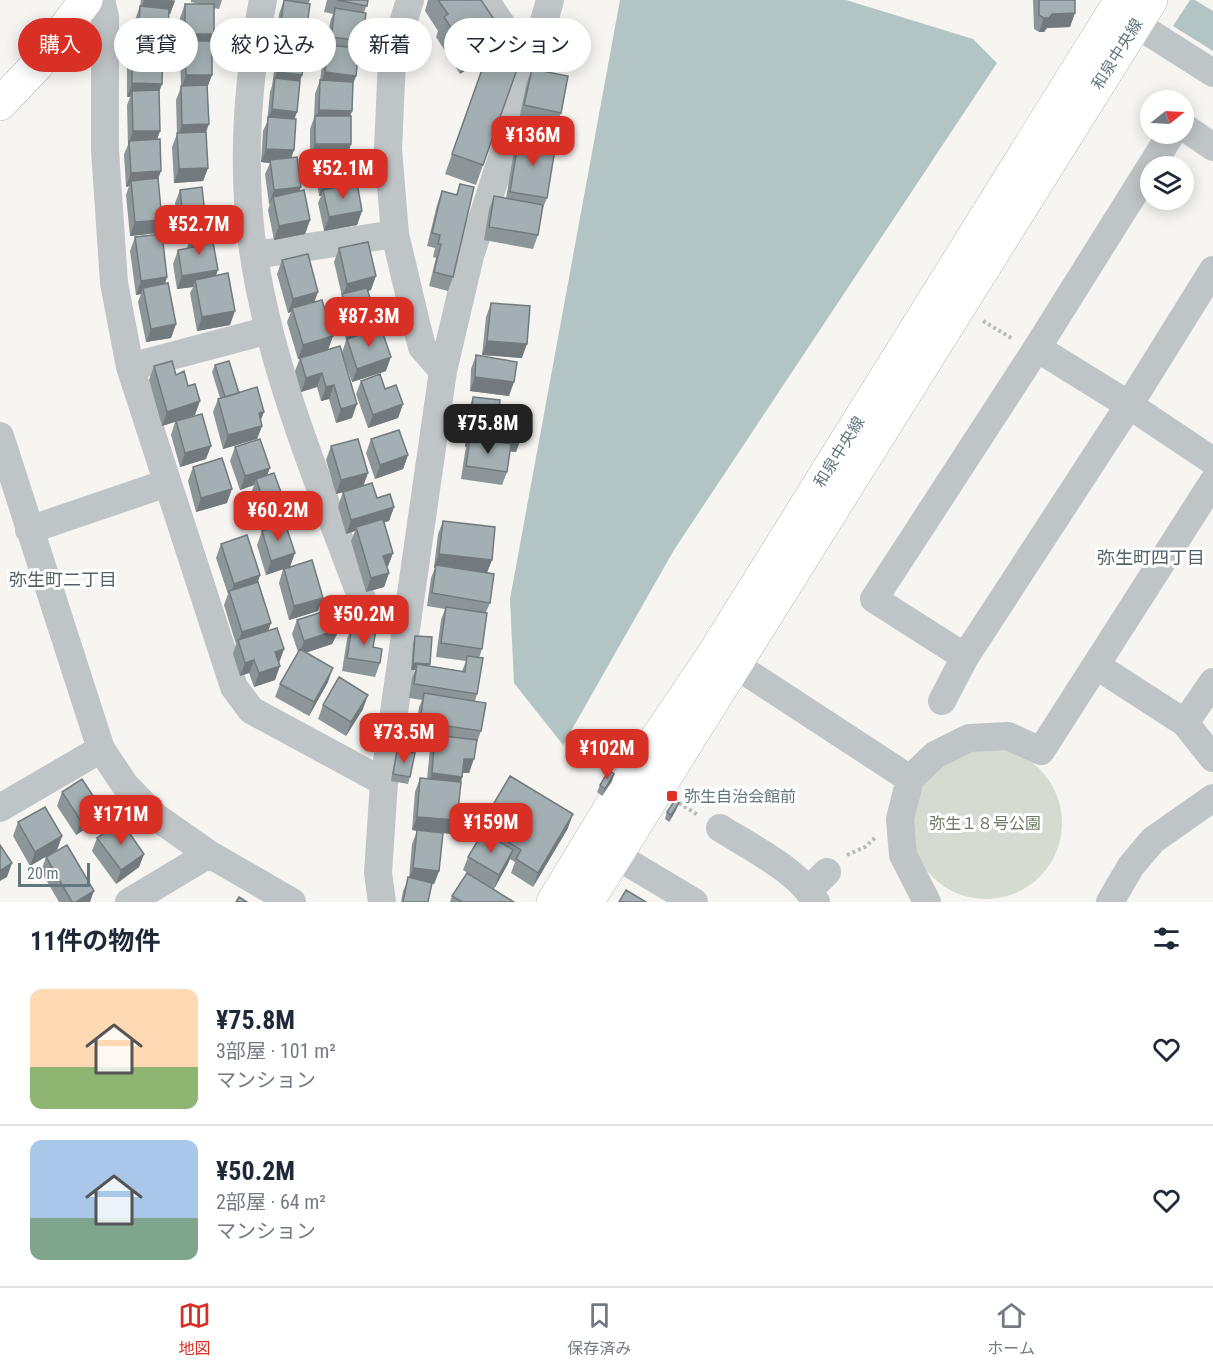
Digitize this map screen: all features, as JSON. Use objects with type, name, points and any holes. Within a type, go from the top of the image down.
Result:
[{"type":"street","points":[[0,104],[37,65],[86,0]]},
{"type":"street","points":[[100,0],[105,17],[105,150],[114,283],[130,367],[234,687],[251,710],[384,782]]},
{"type":"street","points":[[263,0],[254,45],[246,141],[251,235],[269,330],[292,409],[365,607],[406,627]]},
{"type":"street","points":[[410,0],[392,60],[388,149],[395,234],[422,347],[443,371]]},
{"type":"street","points":[[484,0],[496,18]]},
{"type":"street","points":[[545,18],[550,0]]},
{"type":"street","points":[[1136,8],[1213,73]]},
{"type":"street","name":"和泉中央線","points":[[587,902],[1136,8]]},
{"type":"street","name":"和泉中央線","points":[[553,902],[615,800],[1136,8]]},
{"type":"street","points":[[382,902],[378,873],[384,782],[443,371],[470,256],[530,72]]},
{"type":"street","points":[[1194,134],[1213,147]]},
{"type":"street","points":[[966,657],[874,599],[1165,144]]},
{"type":"street","points":[[255,255],[395,234]]},
{"type":"street","points":[[942,701],[966,657],[1129,405],[1213,270]]},
{"type":"street","points":[[130,367],[269,330]]},
{"type":"street","points":[[1035,350],[1129,405],[1213,461]]},
{"type":"street","points":[[0,436],[101,749],[125,785],[156,817],[209,854],[292,902]]},
{"type":"street","points":[[927,902],[903,855],[900,819],[910,779],[935,755],[969,738],[1008,736],[1041,751],[1213,482]]},
{"type":"street","points":[[29,530],[167,483]]},
{"type":"street","points":[[735,664],[910,779]]},
{"type":"street","points":[[1096,666],[1185,723],[1213,758]]},
{"type":"street","points":[[1185,723],[1213,682]]},
{"type":"street","points":[[0,808],[101,749]]},
{"type":"street","points":[[1110,902],[1131,866],[1153,840],[1213,798]]},
{"type":"street","points":[[720,828],[817,888]]},
{"type":"street","points":[[129,902],[209,854]]},
{"type":"street","points":[[617,856],[694,902]]},
{"type":"path","points":[[978,318],[1035,350]]},
{"type":"path","points":[[817,888],[828,867],[865,847],[883,833]]},
{"type":"green space","name":"弥生１８号公園","points":[[986,747],[1015,752],[1040,769],[1057,794],[1062,823],[1057,852],[1040,877],[1015,894],[986,899],[957,894],[932,877],[915,852],[910,823],[915,794],[932,769],[957,752]]},
{"type":"shaded area","points":[[620,0],[846,0],[973,39],[997,63],[674,550],[563,745],[514,683],[510,599]]},
{"type":"shaded area","points":[[1190,0],[1195,0],[1213,11],[1213,51],[1173,26]]},
{"type":"building","points":[[284,0],[310,4],[308,18],[282,18]]},
{"type":"building","points":[[337,0],[368,0],[367,6]]},
{"type":"building","points":[[438,0],[481,0],[493,18],[445,18],[448,14]]},
{"type":"building","points":[[1039,0],[1075,0],[1075,13],[1052,14],[1049,18],[1044,18],[1039,15]]},
{"type":"building","points":[[185,4],[214,4],[214,18],[210,18],[210,34],[198,34],[198,18],[185,18]]},
{"type":"building","points":[[140,6],[169,9],[168,18],[139,18]]},
{"type":"building","points":[[335,8],[366,13],[365,18],[348,18],[348,39],[336,38],[336,18],[334,18]]},
{"type":"building","points":[[198,41],[210,41],[210,72],[212,75],[186,75],[186,72],[198,72]]},
{"type":"building","points":[[336,46],[348,47],[348,72],[356,72],[356,76],[325,72],[336,72]]},
{"type":"building","points":[[132,72],[162,72],[162,84],[132,83]]},
{"type":"building","points":[[277,72],[302,72],[302,75]]},
{"type":"building","points":[[481,72],[516,72],[483,165],[452,154]]},
{"type":"building","points":[[531,72],[568,76],[561,113],[524,105]]},
{"type":"building","points":[[275,78],[300,81],[297,112],[272,109]]},
{"type":"building","points":[[320,80],[353,82],[352,111],[319,110]]},
{"type":"building","points":[[207,85],[209,124],[182,125],[181,86]]},
{"type":"building","points":[[159,90],[160,131],[133,131],[132,91]]},
{"type":"building","points":[[315,116],[351,116],[351,144],[315,144]]},
{"type":"building","points":[[268,117],[296,119],[294,150],[266,149]]},
{"type":"building","points":[[518,120],[537,123],[536,137],[516,135]]},
{"type":"building","points":[[206,132],[208,168],[179,169],[177,133]]},
{"type":"building","points":[[519,137],[556,143],[547,198],[510,192]]},
{"type":"building","points":[[160,139],[161,171],[131,173],[129,141]]},
{"type":"building","points":[[352,150],[356,178],[324,182],[320,154]]},
{"type":"building","points":[[297,157],[301,187],[274,190],[270,160]]},
{"type":"building","points":[[158,178],[162,220],[135,222],[131,181]]},
{"type":"building","points":[[357,183],[362,211],[329,217],[323,190]]},
{"type":"building","points":[[460,184],[474,187],[453,277],[434,272],[441,244],[438,244],[440,235],[432,233],[442,191],[457,195]]},
{"type":"building","points":[[202,187],[206,223],[184,225],[180,190]]},
{"type":"building","points":[[304,190],[310,220],[279,226],[273,197]]},
{"type":"building","points":[[494,196],[543,205],[538,235],[489,227]]},
{"type":"building","points":[[211,231],[218,270],[182,276],[178,250],[194,247],[191,235]]},
{"type":"building","points":[[162,234],[167,277],[141,281],[135,237]]},
{"type":"building","points":[[368,242],[376,276],[347,284],[339,248]]},
{"type":"building","points":[[308,254],[318,292],[293,299],[282,260]]},
{"type":"building","points":[[228,273],[235,311],[202,317],[195,280]]},
{"type":"building","points":[[168,283],[176,324],[151,329],[143,288]]},
{"type":"building","points":[[367,288],[376,319],[351,326],[342,294]]},
{"type":"building","points":[[322,300],[333,336],[303,345],[292,308]]},
{"type":"building","points":[[491,303],[530,306],[527,344],[487,341]]},
{"type":"building","points":[[381,328],[391,357],[357,369],[347,339]]},
{"type":"building","points":[[340,346],[357,404],[341,409],[334,385],[326,387],[322,373],[306,378],[300,358]]},
{"type":"building","points":[[476,355],[517,362],[514,382],[475,377]]},
{"type":"building","points":[[172,361],[176,375],[184,371],[188,386],[195,384],[200,401],[167,412],[154,366]]},
{"type":"building","points":[[229,361],[239,393],[225,397],[215,365]]},
{"type":"building","points":[[380,374],[385,389],[396,385],[403,404],[373,415],[361,381]]},
{"type":"building","points":[[257,387],[264,412],[259,413],[262,426],[228,435],[218,399]]},
{"type":"building","points":[[473,397],[500,400],[499,415],[523,417],[521,438],[470,433]]},
{"type":"building","points":[[202,414],[211,446],[185,453],[176,421]]},
{"type":"building","points":[[399,430],[408,455],[380,465],[371,439]]},
{"type":"building","points":[[470,438],[511,444],[507,472],[466,466]]},
{"type":"building","points":[[260,439],[270,468],[245,476],[235,447]]},
{"type":"building","points":[[358,439],[368,473],[341,480],[331,446]]},
{"type":"building","points":[[222,458],[232,489],[201,498],[193,467]]},
{"type":"building","points":[[274,473],[286,506],[267,512],[256,479]]},
{"type":"building","points":[[372,483],[377,498],[390,494],[394,507],[351,520],[343,492]]},
{"type":"building","points":[[383,519],[393,553],[383,556],[389,573],[371,578],[356,527]]},
{"type":"building","points":[[443,521],[495,527],[492,560],[439,554]]},
{"type":"building","points":[[285,523],[295,553],[271,561],[262,531]]},
{"type":"building","points":[[247,535],[260,575],[234,584],[221,544]]},
{"type":"building","points":[[312,560],[323,598],[294,606],[284,569]]},
{"type":"building","points":[[436,565],[494,574],[490,603],[432,593]]},
{"type":"building","points":[[258,582],[271,623],[242,632],[229,591]]},
{"type":"building","points":[[338,607],[342,621],[337,630],[304,641],[297,620]]},
{"type":"building","points":[[446,607],[487,613],[482,649],[441,643]]},
{"type":"building","points":[[352,626],[376,630],[373,647],[382,649],[380,663],[347,658]]},
{"type":"building","points":[[277,628],[284,649],[275,652],[280,666],[259,673],[254,660],[245,663],[238,640]]},
{"type":"building","points":[[415,636],[432,637],[430,664],[413,663]]},
{"type":"building","points":[[300,649],[333,668],[314,702],[280,684]]},
{"type":"building","points":[[467,656],[483,658],[477,694],[414,684],[417,664],[465,672]]},
{"type":"building","points":[[339,677],[368,695],[351,722],[323,705]]},
{"type":"building","points":[[424,693],[486,703],[481,731],[420,722]]},
{"type":"building","points":[[435,735],[477,740],[474,759],[464,759],[462,777],[432,773]]},
{"type":"building","points":[[397,751],[415,753],[410,777],[393,774]]},
{"type":"building","points":[[609,770],[614,774],[605,789],[600,785]]},
{"type":"building","points":[[510,776],[573,814],[538,873],[516,859],[521,850],[481,825]]},
{"type":"building","points":[[420,778],[461,782],[457,820],[417,817]]},
{"type":"building","points":[[82,779],[101,808],[81,821],[62,792]]},
{"type":"building","points":[[675,800],[679,803],[671,815],[667,812]]},
{"type":"building","points":[[45,807],[62,836],[35,852],[18,822]]},
{"type":"building","points":[[121,821],[144,854],[121,870],[97,838]]},
{"type":"building","points":[[417,830],[443,833],[439,871],[413,868]]},
{"type":"building","points":[[483,832],[513,850],[499,875],[468,857]]},
{"type":"building","points":[[0,845],[12,863],[0,871]]},
{"type":"building","points":[[67,845],[94,891],[76,902],[72,902],[46,857]]},
{"type":"building","points":[[467,873],[514,902],[462,902],[452,896]]},
{"type":"building","points":[[408,877],[432,883],[428,902],[403,902]]},
{"type":"building","points":[[626,890],[646,902],[619,902]]},
{"type":"building","points":[[239,897],[247,902],[236,902]]},
{"type":"place","name":"弥生自治会館前","points":[[672,796]]},
{"type":"district","name":"弥生町四丁目","points":[[1151,557]]},
{"type":"district","name":"弥生町二丁目","points":[[63,579]]}]
